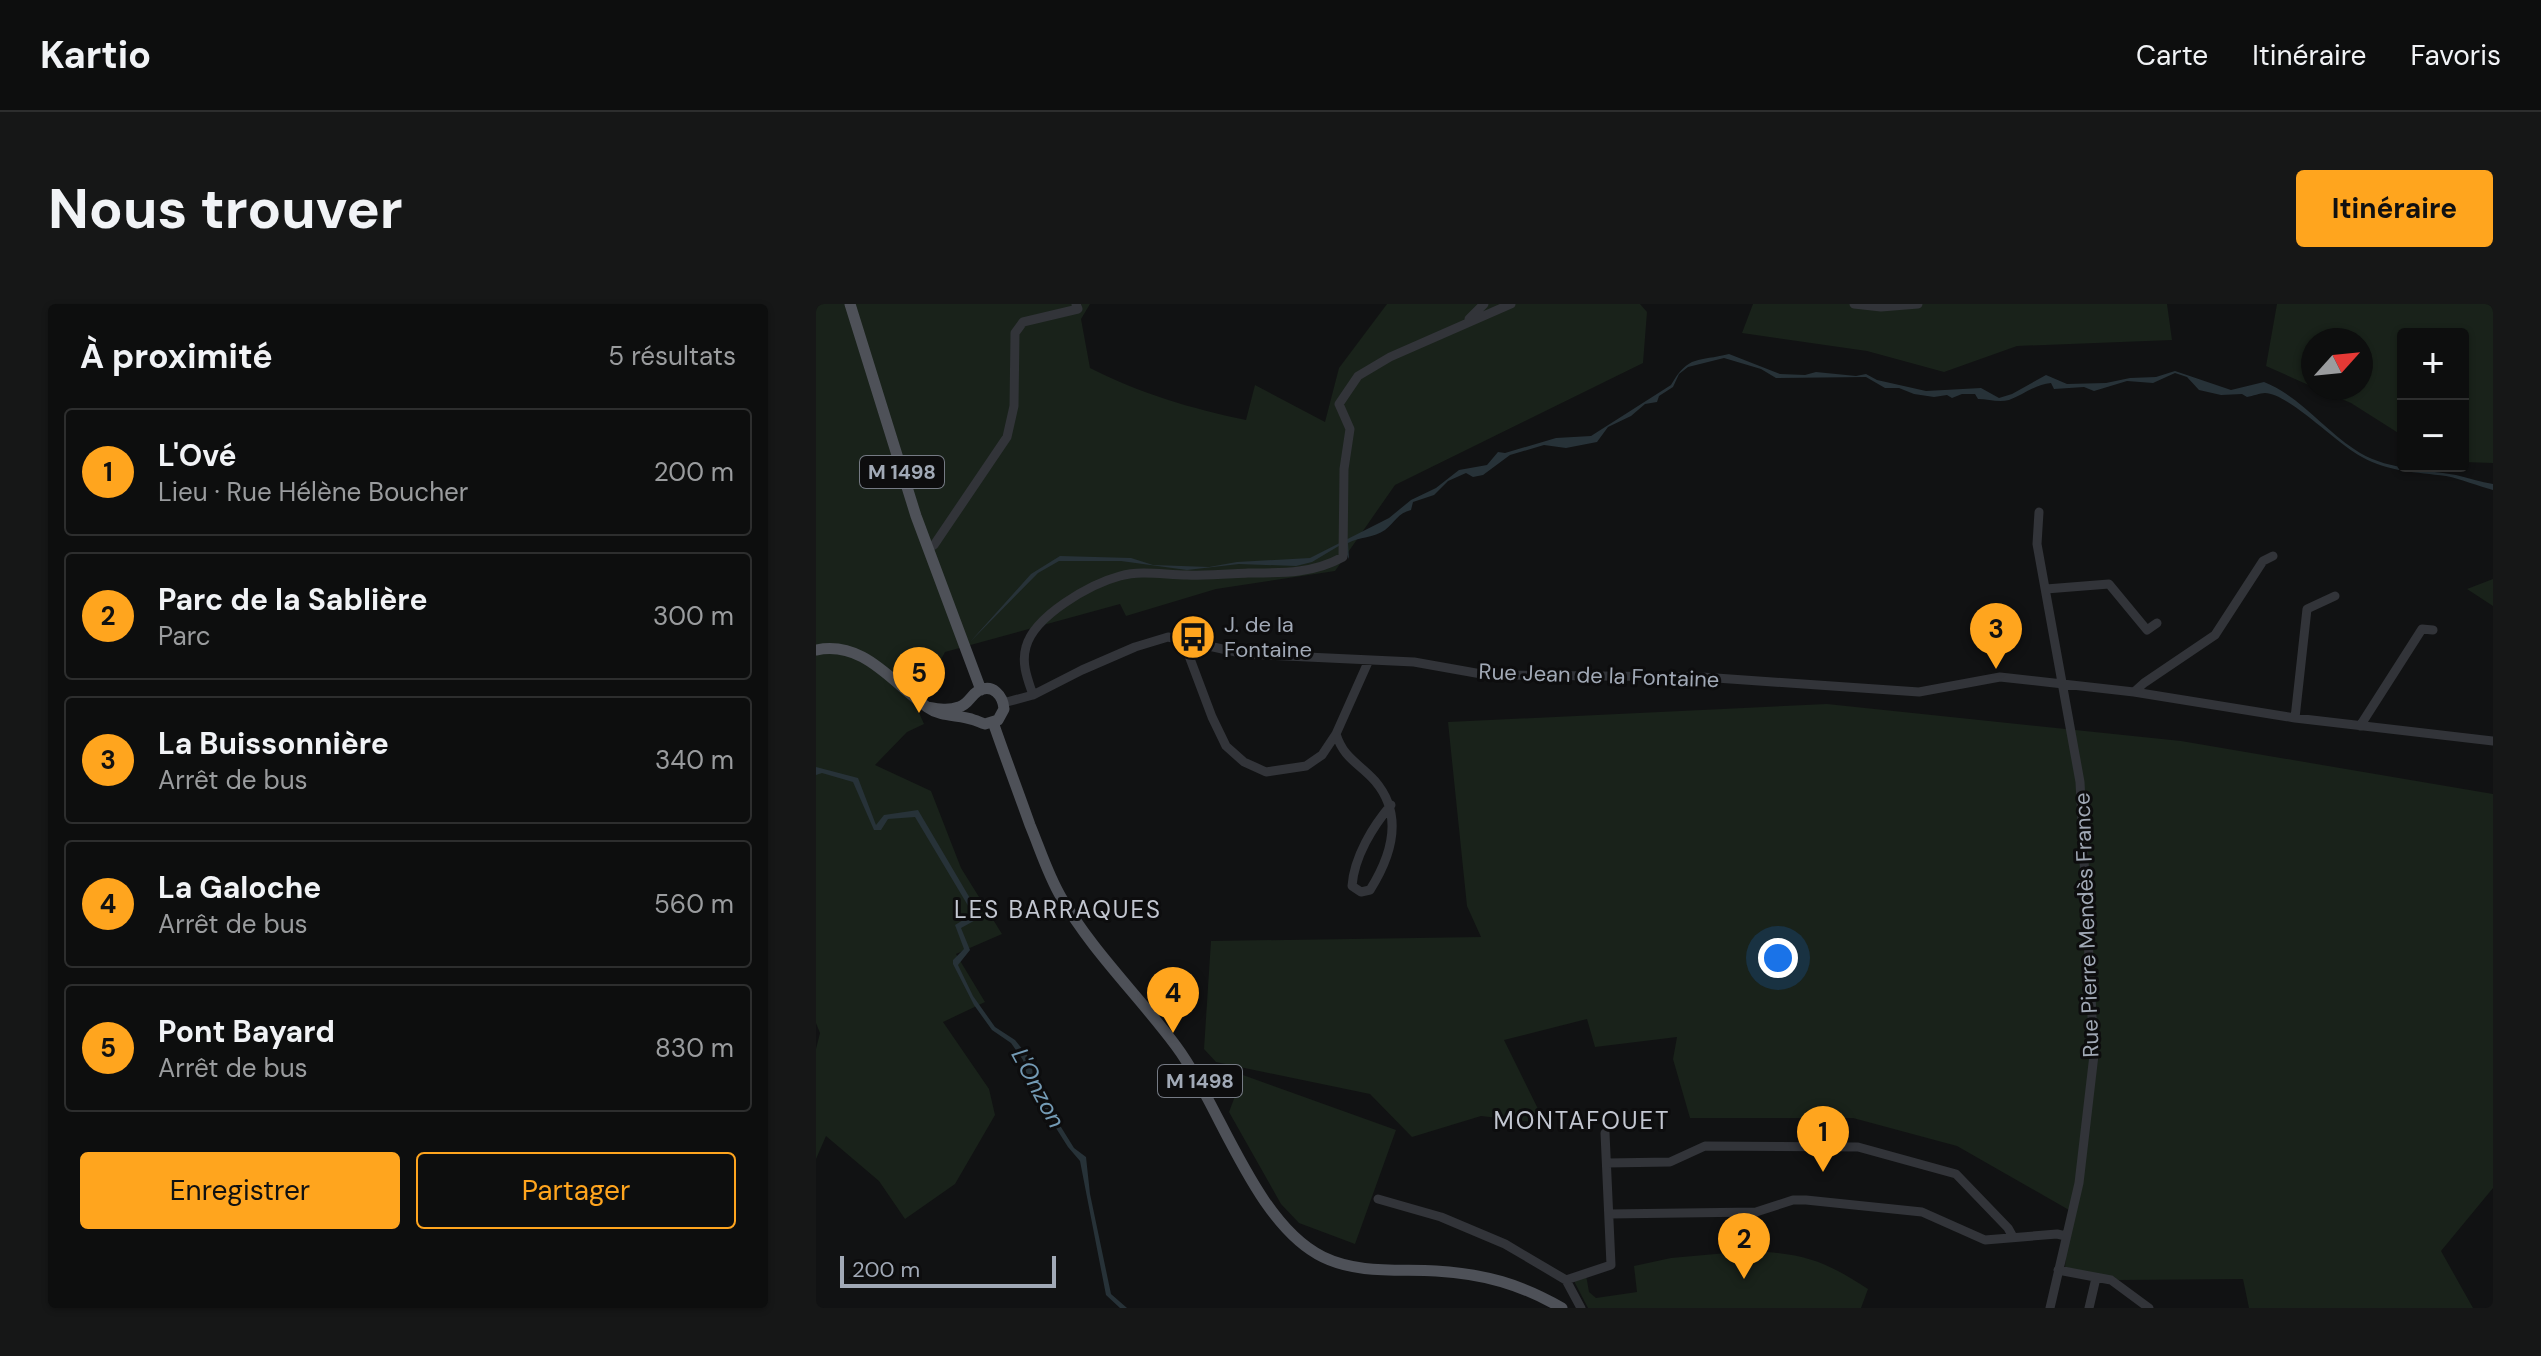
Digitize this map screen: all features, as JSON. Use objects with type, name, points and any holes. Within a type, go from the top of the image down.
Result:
[{"type":"main road","name":"M 1498","points":[[850,304],[891,439],[981,690]]},
{"type":"main road","points":[[816,650],[827,648],[851,652],[881,668],[927,707],[952,717],[973,719],[980,723],[993,722],[1003,715],[1003,703],[998,692],[987,689],[954,709],[927,707]]},
{"type":"main road","points":[[971,701],[973,719]]},
{"type":"main road","name":"M 1498","points":[[993,722],[1040,851],[1061,898],[1193,1069],[1246,1171],[1294,1237],[1323,1257],[1352,1267],[1471,1274],[1501,1279],[1520,1286],[1545,1304],[1562,1308]]},
{"type":"street","points":[[928,548],[934,545],[1007,437],[1014,406],[1015,333],[1023,322],[1078,309],[1076,304]]},
{"type":"street","points":[[1463,324],[1484,304]]},
{"type":"street","points":[[1033,695],[1024,670],[1026,648],[1031,637],[1036,627],[1084,592],[1121,576],[1148,573],[1289,574],[1327,566],[1343,557],[1344,469],[1350,429],[1339,404],[1358,376],[1408,347],[1511,304]]},
{"type":"street","points":[[1854,304],[1881,307],[1918,304]]},
{"type":"street","name":"Rue Pierre Mendès France","points":[[2039,512],[2037,544],[2080,782],[2094,1055],[2079,1183],[2050,1308]]},
{"type":"street","points":[[2134,692],[2215,635],[2263,561],[2273,556]]},
{"type":"street","points":[[2046,589],[2109,584],[2147,630],[2157,623]]},
{"type":"street","points":[[2295,718],[2307,609],[2335,596]]},
{"type":"street","points":[[2360,726],[2389,676],[2422,629],[2433,630]]},
{"type":"street","name":"Rue Jean de la Fontaine","points":[[1003,703],[1033,695],[1135,647],[1168,637],[1245,654],[1414,662],[1487,675],[1702,677],[1919,692],[2000,677],[2134,692],[2295,718],[2493,741]]},
{"type":"street","points":[[1183,640],[1226,746],[1244,762],[1266,772],[1306,766],[1322,755],[1336,734],[1369,660]]},
{"type":"street","points":[[1336,734],[1340,747],[1374,780],[1391,805],[1394,832],[1370,890],[1361,892],[1352,886],[1353,871],[1371,833],[1391,805]]},
{"type":"street","points":[[1566,1280],[1611,1265],[1605,1133]]},
{"type":"street","points":[[1607,1163],[1670,1162],[1705,1146],[1864,1148],[1956,1174],[2010,1230],[2013,1237]]},
{"type":"street","points":[[1378,1199],[1451,1220],[1505,1244],[1566,1280],[1581,1308]]},
{"type":"street","points":[[1609,1214],[1756,1212],[1793,1200],[1806,1200],[1922,1212],[1979,1239],[2066,1236]]},
{"type":"street","points":[[2058,1270],[2111,1280],[2149,1308]]},
{"type":"street","points":[[2089,1308],[2096,1278]]},
{"type":"shaded area","points":[[816,304],[1090,304],[1081,319],[1090,368],[1166,399],[1246,420],[1255,385],[1325,422],[1339,368],[1387,304],[1640,304],[1647,312],[1643,363],[1395,485],[1335,571],[1216,589],[1126,616],[1120,604],[945,652],[916,706],[924,724],[907,732],[875,765],[931,791],[961,868],[1002,934],[956,954],[985,1002],[943,1022],[989,1089],[995,1115],[955,1184],[905,1219],[879,1181],[826,1136],[816,1159],[816,1049],[820,1033],[816,1023]]},
{"type":"shaded area","points":[[1753,304],[2167,304],[2172,340],[2017,346],[1944,372],[1867,351],[1742,333]]},
{"type":"shaded area","points":[[2277,304],[2493,304],[2493,463],[2469,462],[2469,328],[2397,328],[2397,432],[2344,400],[2373,400],[2373,328],[2301,328],[2301,382],[2266,366]]},
{"type":"shaded area","points":[[1729,354],[1780,374],[1866,374],[1877,380],[1926,391],[1981,388],[1999,398],[2046,375],[2067,384],[2106,383],[2156,377],[2175,371],[2231,390],[2264,382],[2288,395],[2354,449],[2397,466],[2397,470],[2382,466],[2352,451],[2275,395],[2221,395],[2199,390],[2187,377],[2175,373],[2153,383],[2127,381],[2094,391],[2084,387],[2054,389],[2051,383],[2009,400],[1997,401],[1978,399],[1975,394],[1952,398],[1947,395],[1914,394],[1899,388],[1885,388],[1866,377],[1776,378],[1761,369],[1724,358],[1688,367],[1679,374],[1673,387],[1659,396],[1657,402],[1645,404],[1631,416],[1608,427],[1597,442],[1566,448],[1544,445],[1510,455],[1483,475],[1473,477],[1466,473],[1448,481],[1434,495],[1413,502],[1411,510],[1385,530],[1348,543],[1349,559],[1342,544],[1312,562],[1296,566],[1239,564],[1187,570],[1121,561],[1059,561],[1038,573],[970,642],[1031,574],[1060,556],[1131,558],[1153,565],[1209,567],[1237,562],[1310,558],[1389,518],[1411,500],[1436,488],[1459,470],[1487,465],[1498,452],[1505,453],[1556,438],[1591,436],[1671,385],[1683,368],[1702,359]]},
{"type":"shaded area","points":[[2411,472],[2456,475],[2493,484],[2493,490],[2452,477]]},
{"type":"shaded area","points":[[2493,579],[2493,606],[2467,589]]},
{"type":"shaded area","points":[[1827,704],[2181,741],[2493,794],[2493,1188],[2441,1251],[2473,1308],[2249,1308],[2243,1279],[2119,1280],[2065,1267],[2069,1210],[1957,1146],[1853,1118],[1690,1118],[1673,1059],[1677,1037],[1595,1047],[1587,1019],[1504,1040],[1541,1115],[1540,1123],[1481,1116],[1412,1137],[1370,1094],[1216,1062],[1204,1049],[1211,941],[1481,937],[1467,906],[1448,722]]},
{"type":"shaded area","points":[[816,767],[858,778],[876,825],[884,815],[918,810],[981,917],[961,928],[970,950],[958,965],[973,996],[995,1027],[1015,1040],[1027,1055],[1032,1066],[1033,1082],[1074,1148],[1086,1157],[1090,1194],[1111,1294],[1127,1308],[1120,1308],[1106,1295],[1080,1161],[1030,1087],[1023,1060],[1011,1043],[992,1030],[974,1005],[953,964],[964,949],[955,925],[973,914],[915,817],[888,819],[881,830],[874,830],[853,782],[822,773],[816,775]]},
{"type":"shaded area","points":[[1243,1075],[1396,1130],[1355,1244],[1299,1223],[1281,1204],[1229,1112]]},
{"type":"shaded area","points":[[1749,1251],[1798,1256],[1838,1271],[1868,1289],[1861,1308],[1588,1308],[1575,1283],[1575,1280],[1586,1275],[1589,1292],[1596,1298],[1637,1292],[1634,1266],[1671,1258]]},
{"type":"place","name":"J. de la Fontaine","points":[[1193,637]]},
{"type":"place","name":"La Buissonnière","points":[[1996,669]]},
{"type":"place","name":"Pont Bayard","points":[[919,713]]},
{"type":"place","name":"La Galoche","points":[[1173,1033]]},
{"type":"place","name":"L'Ové","points":[[1823,1172]]},
{"type":"place","name":"Parc de la Sablière","points":[[1744,1279]]},
{"type":"district","name":"LES BARRAQUES","points":[[1058,910]]},
{"type":"district","name":"MONTAFOUET","points":[[1582,1121]]},
{"type":"water label","name":"L'Onzon","points":[[1038,1088]]}]
